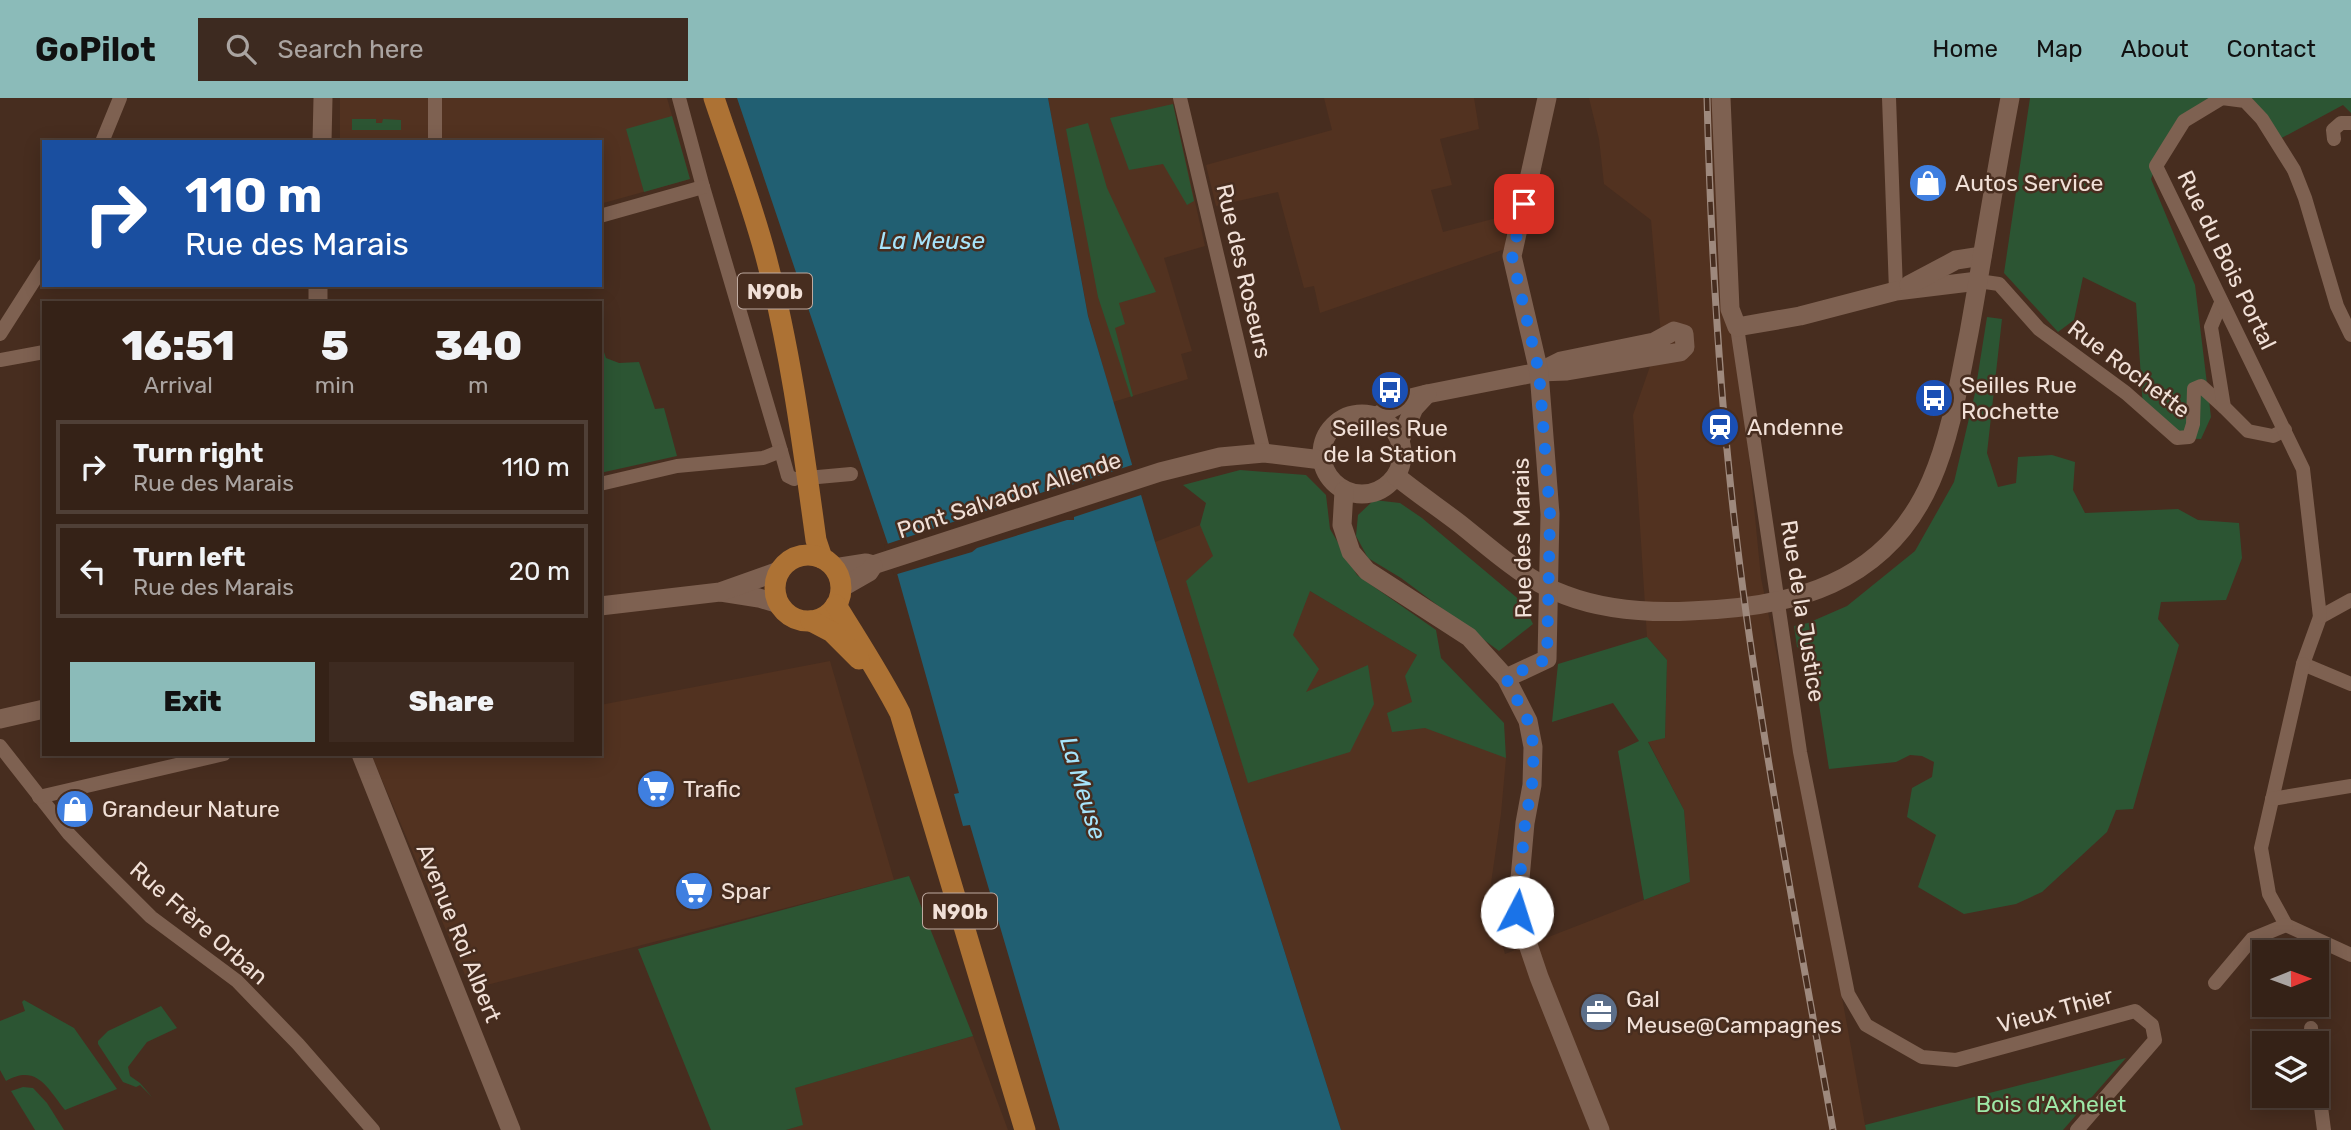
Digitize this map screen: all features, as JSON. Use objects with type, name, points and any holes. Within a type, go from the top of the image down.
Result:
[{"type":"main road","points":[[322,140],[323,98]]},
{"type":"main road","name":"N90b","points":[[714,98],[767,259],[778,306],[798,408],[816,540],[874,670],[900,713],[1025,1130]]},
{"type":"main road","points":[[1539,372],[1512,256],[1547,98]]},
{"type":"main road","name":"Rue de la Justice","points":[[1721,98],[1730,309],[1737,327]]},
{"type":"main road","points":[[1396,476],[1516,571],[1565,595],[1608,607],[1653,613],[1716,611],[1767,605],[1814,593],[1854,573],[1878,554],[1910,520],[1930,482],[1947,433],[1978,281],[2010,98]]},
{"type":"main road","points":[[1896,291],[1956,260],[1982,256]]},
{"type":"main road","points":[[1737,327],[1800,316],[1896,291],[1978,281]]},
{"type":"main road","points":[[1377,416],[1411,398],[1427,394],[1539,372],[1567,371],[1680,352],[1685,347],[1684,334],[1674,331],[1654,342],[1561,361],[1539,372]]},
{"type":"main road","name":"Rue des Marais","points":[[1506,678],[1547,659],[1550,514],[1539,372]]},
{"type":"main road","points":[[1400,440],[1414,408],[1427,394]]},
{"type":"main road","points":[[1358,414],[1377,416],[1391,426],[1400,440],[1402,459],[1396,476],[1382,490],[1363,495],[1344,491],[1329,478],[1322,460],[1323,444],[1330,429],[1342,419],[1358,414]]},
{"type":"main road","name":"Pont Salvador Allende","points":[[833,580],[869,572],[873,565],[1160,472],[1220,457],[1264,453],[1322,460]]},
{"type":"main road","name":"N90b","points":[[797,556],[807,482]]},
{"type":"main road","points":[[1344,491],[1342,525],[1351,552],[1367,571],[1469,637],[1506,678],[1528,721],[1534,747],[1532,785],[1525,823],[1517,912],[1539,978],[1600,1130]]},
{"type":"main road","points":[[810,555],[833,580],[830,613],[811,621],[798,620],[787,614],[775,593],[779,571],[786,562],[797,556],[810,555]]},
{"type":"main road","points":[[602,606],[720,592],[779,571]]},
{"type":"main road","points":[[720,592],[779,604]]},
{"type":"main road","name":"N90b","points":[[811,621],[832,632],[874,670]]},
{"type":"main road","points":[[0,719],[42,709]]},
{"type":"main road","name":"Avenue Roi Albert","points":[[362,756],[511,1130]]},
{"type":"street","points":[[103,140],[120,98]]},
{"type":"street","points":[[435,98],[435,140]]},
{"type":"street","points":[[679,98],[788,476],[807,482],[851,474]]},
{"type":"street","name":"Rue des Roseurs","points":[[1180,98],[1264,453]]},
{"type":"street","points":[[1889,98],[1896,291]]},
{"type":"street","name":"Rue du Bois Portal","points":[[2320,617],[2303,469],[2156,166],[2184,121],[2222,98],[2245,101],[2262,119],[2294,170],[2337,306],[2351,335]]},
{"type":"street","points":[[2334,139],[2333,130],[2342,123],[2351,123]]},
{"type":"street","points":[[602,215],[703,187]]},
{"type":"street","points":[[0,334],[42,268]]},
{"type":"street","name":"Rue Rochette","points":[[1978,281],[1999,284],[2039,329],[2126,393],[2177,438],[2189,437],[2193,424],[2194,389],[2201,386],[2248,431],[2273,436],[2285,430]]},
{"type":"street","name":"Rue Rochette","points":[[2221,303],[2211,327],[2224,407]]},
{"type":"street","name":"Rue de la Justice","points":[[1737,327],[1800,752],[1848,994],[1866,1025],[1923,1057],[1956,1060]]},
{"type":"street","points":[[0,360],[42,352]]},
{"type":"street","points":[[602,484],[677,466],[763,458],[781,451]]},
{"type":"street","points":[[2351,600],[2320,617],[2303,664],[2261,848],[2269,894],[2286,925],[2351,955]]},
{"type":"street","points":[[2303,664],[2351,684]]},
{"type":"street","name":"Rue Frère Orban","points":[[0,746],[69,834],[151,917],[237,981],[298,1044],[373,1130]]},
{"type":"street","points":[[39,797],[215,756]]},
{"type":"street","points":[[2272,799],[2351,786]]},
{"type":"street","points":[[2215,983],[2252,939],[2286,925]]},
{"type":"street","name":"Vieux Thier","points":[[1956,1060],[2135,1011],[2152,1025],[2155,1040],[2077,1130]]},
{"type":"street","points":[[2321,1108],[2323,1130]]},
{"type":"shaded area","points":[[340,98],[667,98],[690,179],[602,203],[602,140],[340,140]]},
{"type":"shaded area","points":[[1048,98],[1184,98],[1173,104],[1205,246],[1164,258],[1192,351],[1181,354],[1188,379],[1113,402],[1088,315]]},
{"type":"shaded area","points":[[1324,98],[1474,98],[1479,129],[1440,139],[1452,185],[1431,190],[1443,232],[1508,215],[1505,249],[1320,313],[1314,286],[1304,288],[1278,192],[1216,206],[1206,165],[1332,130]]},
{"type":"shaded area","points":[[1589,98],[1726,98],[1728,242],[1761,578],[1801,771],[1866,1130],[1341,1130],[1155,542],[1200,525],[1417,655],[1506,758],[1489,897],[1505,954],[1690,882],[1684,810],[1648,741],[1665,737],[1667,660],[1647,637],[1633,415],[1661,335],[1651,220],[1604,184],[1599,139]]},
{"type":"shaded area","points":[[830,661],[894,880],[471,989],[372,756],[602,756],[602,705]]},
{"type":"shaded area","points":[[973,1036],[1008,1130],[786,1130],[802,1125],[794,1088]]},
{"type":"green space","points":[[2030,98],[2222,98],[2184,121],[2151,179],[2195,285],[2211,417],[2201,439],[2177,438],[2143,408],[2136,303],[2083,277],[2074,320],[2058,332],[2004,273]]},
{"type":"green space","points":[[2222,98],[2351,98],[2351,113],[2343,105],[2276,141],[2245,102]]},
{"type":"green space","points":[[1173,104],[1194,201],[1187,205],[1163,164],[1129,170],[1110,118]]},
{"type":"green space","points":[[672,116],[690,179],[644,192],[626,129]]},
{"type":"green space","points":[[352,119],[376,119],[376,123],[382,123],[383,119],[401,120],[401,130],[352,130]]},
{"type":"green space","points":[[1088,123],[1107,188],[1156,292],[1119,303],[1125,324],[1115,328],[1133,396],[1131,397],[1098,297],[1066,129]]},
{"type":"green space","points":[[1987,317],[2002,319],[1987,453],[1998,487],[2016,483],[2018,457],[2052,455],[2075,462],[2073,490],[2085,513],[2178,509],[2198,520],[2239,523],[2242,558],[2226,600],[2161,602],[2158,619],[2179,645],[2133,809],[2116,810],[2107,832],[2042,892],[2016,904],[1964,914],[1918,887],[1936,835],[1907,817],[1912,788],[1932,777],[1934,762],[1922,756],[1910,755],[1896,762],[1829,769],[1811,653],[1797,647],[1794,626],[1808,623],[1847,606],[1915,551],[1954,482],[1975,393]]},
{"type":"green space","points":[[602,346],[606,358],[619,363],[639,362],[655,409],[664,408],[677,456],[602,473]]},
{"type":"green space","points":[[1240,470],[1306,475],[1326,495],[1330,529],[1357,575],[1436,630],[1441,658],[1504,723],[1506,758],[1425,728],[1392,732],[1387,713],[1412,702],[1405,676],[1417,655],[1310,591],[1293,635],[1319,669],[1306,692],[1368,665],[1374,704],[1350,752],[1248,783],[1186,581],[1213,556],[1200,525],[1206,503],[1183,485]]},
{"type":"green space","points":[[1374,500],[1400,503],[1422,518],[1522,602],[1533,624],[1499,651],[1401,578],[1368,558],[1356,536],[1358,515]]},
{"type":"green space","points":[[1647,637],[1667,660],[1665,738],[1648,742],[1684,810],[1690,882],[1644,900],[1618,751],[1639,741],[1613,703],[1552,722],[1558,664]]},
{"type":"green space","points":[[909,876],[973,1036],[795,1088],[803,1125],[786,1130],[711,1130],[638,949]]},
{"type":"green space","points":[[24,1000],[74,1028],[117,1089],[65,1110],[47,1087],[34,1077],[17,1076],[6,1081],[0,1070],[0,1021],[25,1011],[22,1002]]},
{"type":"green space","points":[[161,1006],[177,1028],[147,1042],[128,1067],[130,1076],[140,1083],[152,1097],[140,1085],[136,1087],[123,1082],[98,1041],[108,1031]]},
{"type":"green space","name":"Bois d'Axhelet","points":[[2126,1058],[2063,1130],[1866,1130],[1865,1125]]},
{"type":"green space","points":[[23,1087],[33,1088],[47,1103],[64,1130],[35,1130],[11,1091]]},
{"type":"water","name":"La Meuse","points":[[737,98],[1048,98],[1088,316],[1155,542],[1341,1130],[1060,1130],[970,825],[963,826],[954,794],[959,793],[893,559]]},
{"type":"pier","points":[[1135,464],[1144,494],[1074,517],[1074,520],[894,575],[884,545],[959,520],[960,517]]},
{"type":"railway","points":[[1707,98],[1718,333],[1740,567],[1771,778],[1833,1130]]},
{"type":"place","name":"Autos Service","points":[[1928,183]]},
{"type":"place","name":"Seilles Rue de la Station","points":[[1390,390]]},
{"type":"place","name":"Seilles Rue Rochette","points":[[1934,398]]},
{"type":"place","name":"Andenne","points":[[1720,427]]},
{"type":"place","name":"Trafic","points":[[656,789]]},
{"type":"place","name":"Grandeur Nature","points":[[75,809]]},
{"type":"place","name":"Spar","points":[[694,891]]},
{"type":"place","name":"Gal Meuse@Campagnes","points":[[1599,1012]]},
{"type":"route","points":[[1517,912],[1534,747],[1528,721],[1506,678],[1547,659],[1550,514],[1539,372],[1512,256],[1524,204]]}]
